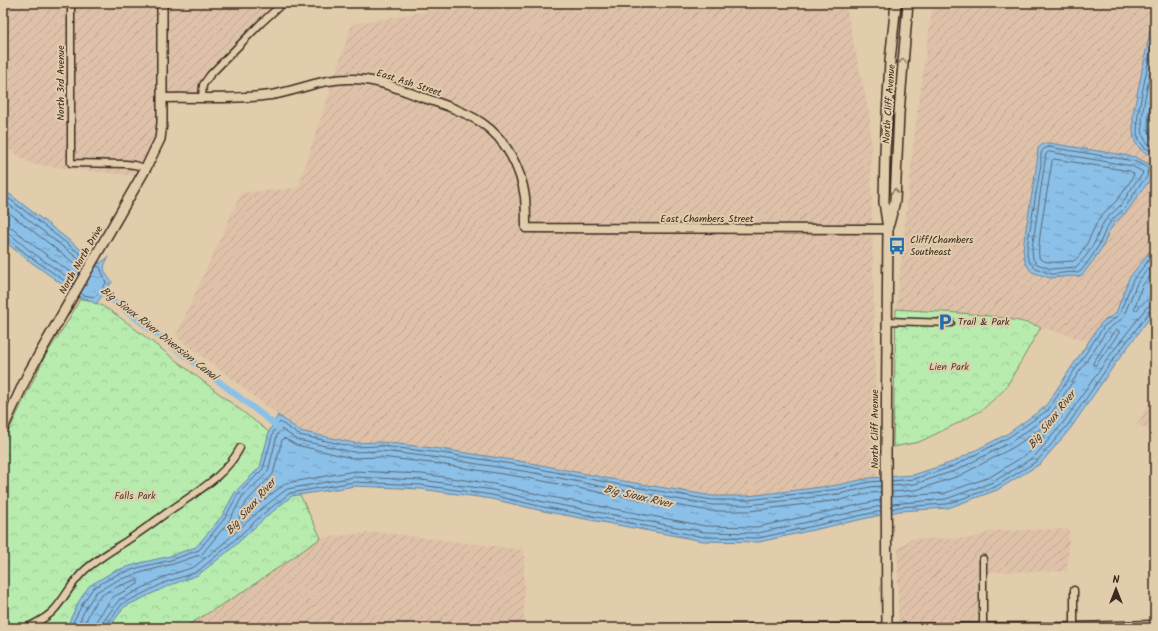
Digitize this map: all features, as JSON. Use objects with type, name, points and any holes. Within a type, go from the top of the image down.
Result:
[{"type":"main road","name":"North North Drive","points":[[3,428],[28,374],[146,168],[160,139],[162,123],[162,3]]},
{"type":"main road","name":"North Cliff Avenue","points":[[887,627],[886,453],[888,229],[884,202],[884,159],[889,77],[896,3]]},
{"type":"main road","name":"North Cliff Avenue","points":[[888,229],[895,201],[899,114],[908,3]]},
{"type":"street","name":"North 3rd Avenue","points":[[71,3],[71,163],[126,164],[146,168]]},
{"type":"street","points":[[202,97],[204,85],[210,75],[283,3]]},
{"type":"street","name":"East Ash Street","points":[[162,98],[270,95],[328,81],[365,79],[385,84],[450,107],[481,122],[491,129],[506,148],[521,178],[525,199],[526,228]]},
{"type":"street","name":"East Chambers Street","points":[[526,228],[888,229]]},
{"type":"street","points":[[887,321],[951,323]]},
{"type":"street","points":[[26,628],[39,622],[54,610],[75,580],[86,569],[219,475],[235,458],[240,448]]},
{"type":"street","points":[[983,559],[983,627]]},
{"type":"street","points":[[1074,590],[1074,627]]},
{"type":"street","points":[[634,628],[1074,627],[1155,624]]},
{"type":"shaded area","points":[[3,3],[157,3],[157,137],[136,176],[32,164],[3,145]]},
{"type":"shaded area","points":[[165,3],[279,3],[206,71],[199,82],[198,94],[165,95]]},
{"type":"shaded area","points":[[476,3],[845,3],[870,118],[877,477],[838,485],[748,496],[713,496],[611,479],[531,463],[381,442],[354,443],[300,431],[176,336],[241,193],[298,188],[352,24]]},
{"type":"shaded area","points":[[933,3],[1155,3],[1155,264],[1094,343],[1022,321],[975,315],[896,309],[915,129]]},
{"type":"shaded area","points":[[1155,395],[1155,431],[1136,425]]},
{"type":"shaded area","points":[[1069,529],[1067,571],[978,572],[978,628],[898,628],[898,549],[911,539],[972,538],[992,531]]},
{"type":"shaded area","points":[[377,532],[524,550],[524,626],[615,626],[615,628],[183,628],[243,592],[321,538]]},
{"type":"green space","name":"Falls Park","points":[[80,299],[86,299],[99,304],[119,317],[269,432],[321,538],[243,592],[183,628],[3,628],[3,443],[44,358],[68,321]]},
{"type":"green space","name":"Lien Park","points":[[896,309],[951,312],[1006,318],[1041,327],[1005,389],[982,410],[919,442],[893,447]]},
{"type":"water","points":[[1155,8],[1155,158],[1141,150],[1135,142],[1133,133],[1133,114]]},
{"type":"water","points":[[1049,143],[1135,157],[1151,165],[1153,169],[1151,179],[1128,210],[1114,224],[1109,231],[1103,246],[1093,261],[1083,274],[1078,277],[1050,278],[1032,272],[1025,262],[1023,250],[1024,241],[1037,163],[1038,148],[1043,144]]},
{"type":"water","points":[[3,189],[97,262],[100,263],[109,257],[105,264],[104,270],[112,282],[96,304],[87,299],[80,299],[80,297],[3,240]]},
{"type":"water","name":"Big Sioux River","points":[[1155,245],[1155,311],[1115,364],[1070,429],[1040,464],[997,490],[948,508],[899,511],[759,542],[703,541],[543,511],[492,499],[421,489],[355,486],[292,496],[266,517],[230,550],[198,575],[168,586],[124,607],[109,628],[66,628],[79,601],[89,586],[114,571],[170,556],[196,547],[222,516],[235,492],[260,467],[269,432],[278,415],[300,431],[354,443],[381,442],[441,449],[531,463],[611,479],[713,496],[748,496],[838,485],[869,478],[913,475],[953,462],[1007,434],[1045,407],[1101,323],[1116,313],[1129,278]]},
{"type":"waterway","name":"Big Sioux River Diversion Canal","points":[[98,289],[273,423],[278,429]]},
{"type":"place","name":"Cliff/Chambers Southeast","points":[[897,246]]},
{"type":"place","name":"Trail & Park","points":[[945,322]]}]
